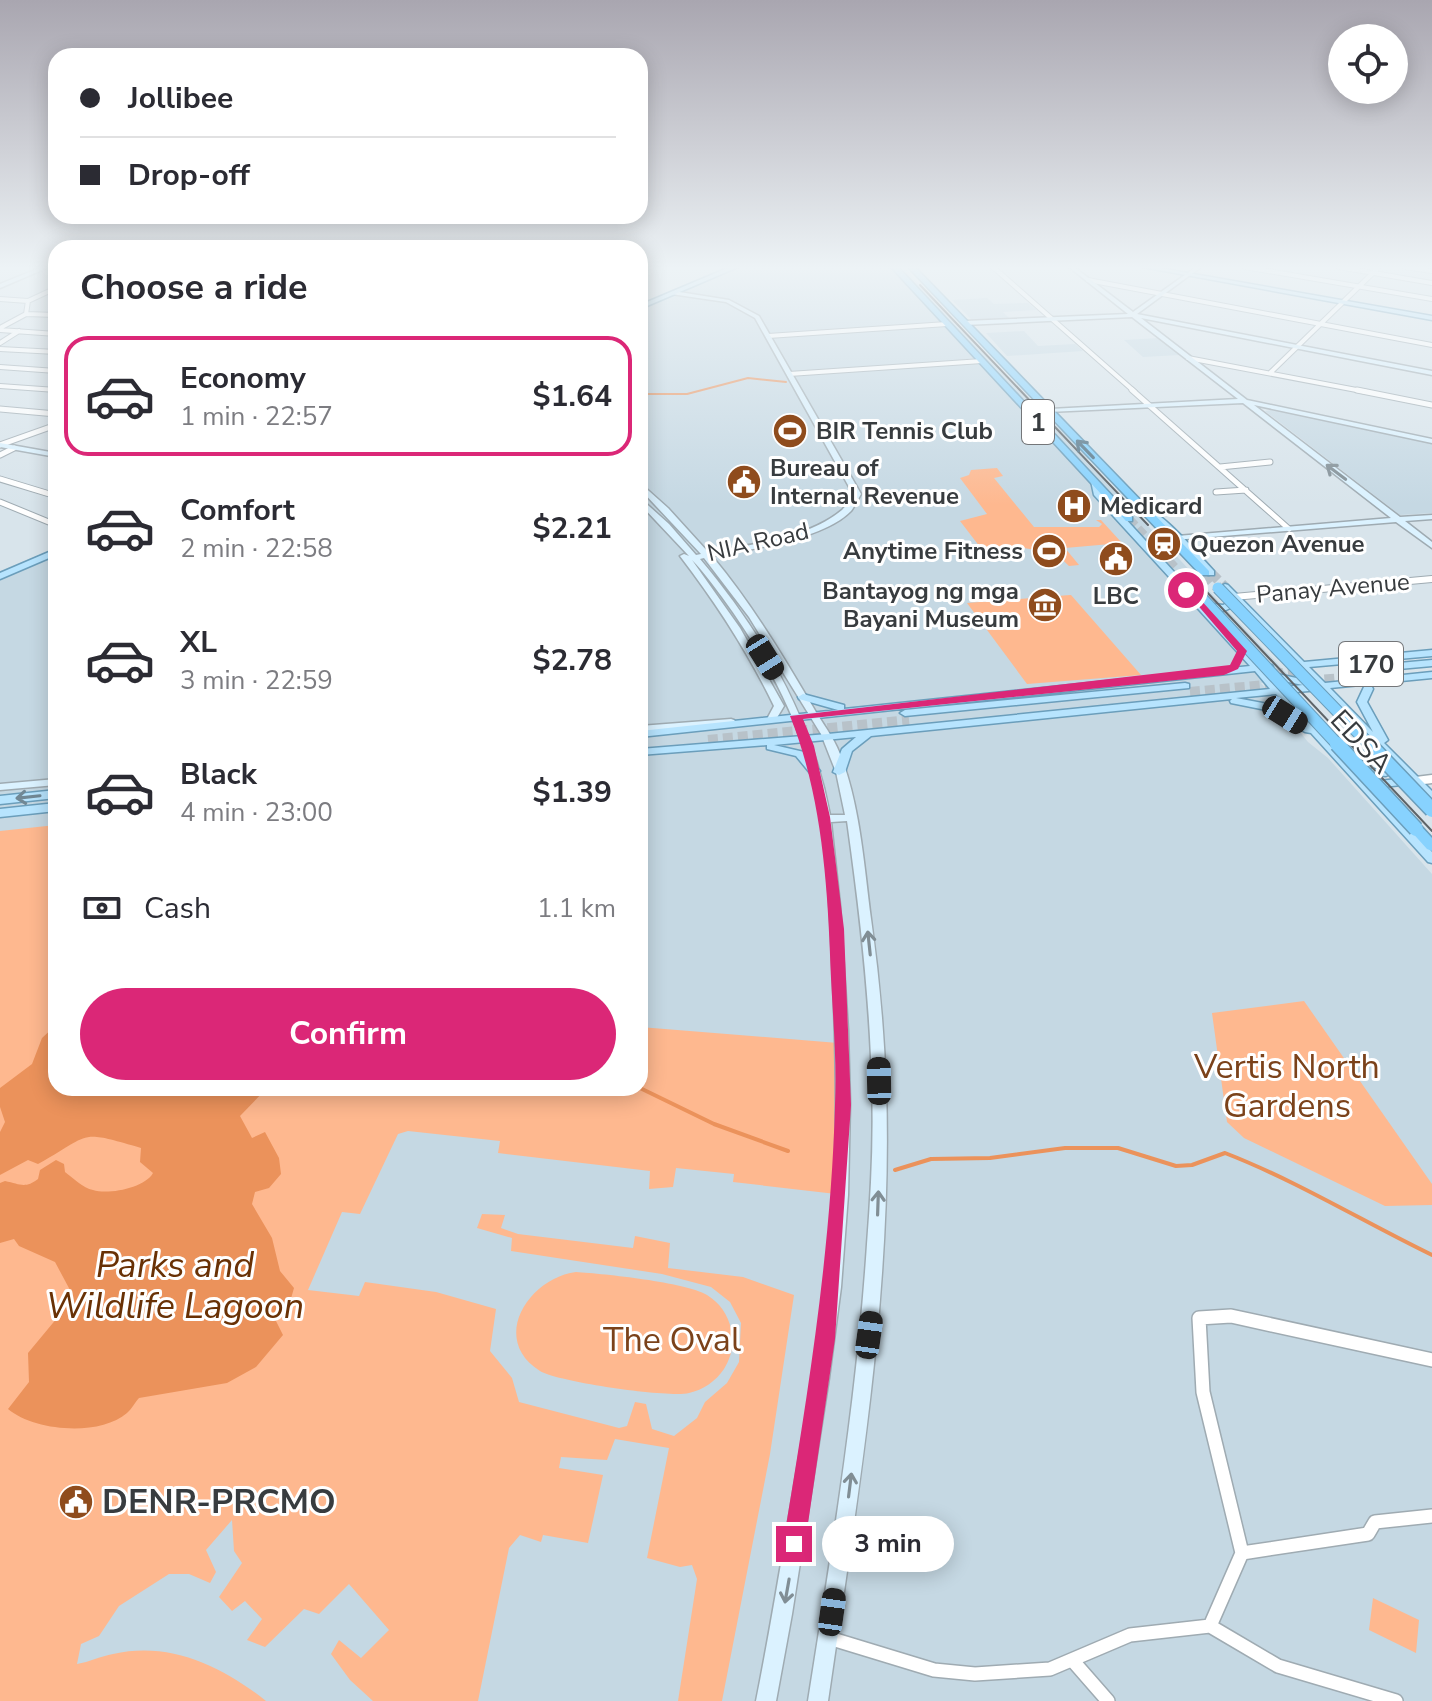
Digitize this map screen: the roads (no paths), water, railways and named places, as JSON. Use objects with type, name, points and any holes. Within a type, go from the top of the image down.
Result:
[{"type":"highway","name":"1","points":[[968,346],[1129,519]]},
{"type":"highway","name":"1","points":[[988,346],[1151,518],[1208,573]]},
{"type":"highway","name":"EDSA","points":[[1221,587],[1432,810]]},
{"type":"highway","name":"EDSA","points":[[1190,590],[1432,846]]},
{"type":"main road","name":"1","points":[[1094,483],[1097,493],[1173,576]]},
{"type":"main road","name":"1","points":[[1139,505],[1157,517],[1208,573]]},
{"type":"main road","points":[[0,569],[48,549]]},
{"type":"main road","points":[[0,576],[48,555]]},
{"type":"main road","name":"EDSA","points":[[1221,587],[1286,647],[1302,668],[1432,798]]},
{"type":"main road","name":"EDSA","points":[[1190,590],[1202,608],[1242,651],[1265,670],[1281,694],[1432,859]]},
{"type":"main road","points":[[1202,608],[1224,608],[1236,599]]},
{"type":"main road","points":[[1202,608],[1218,617],[1265,670]]},
{"type":"main road","points":[[1286,647],[1314,657],[1344,661]]},
{"type":"main road","points":[[1224,671],[1238,664],[1242,651]]},
{"type":"main road","name":"170","points":[[1302,668],[1344,661],[1432,658]]},
{"type":"main road","name":"170","points":[[1302,668],[1432,658]]},
{"type":"main road","name":"170","points":[[1432,658],[1391,670],[1432,672]]},
{"type":"main road","points":[[648,733],[1265,670]]},
{"type":"main road","points":[[888,707],[1224,671],[1265,670],[1325,690]]},
{"type":"main road","name":"170","points":[[1325,690],[1432,672]]},
{"type":"main road","name":"170","points":[[908,721],[1432,682]]},
{"type":"main road","name":"170","points":[[648,752],[872,732],[908,721],[1187,689]]},
{"type":"main road","points":[[1368,689],[1362,702],[1387,750]]},
{"type":"main road","name":"170","points":[[908,721],[932,730],[1281,694]]},
{"type":"main road","points":[[803,697],[863,709]]},
{"type":"main road","points":[[1235,701],[1269,707],[1322,738]]},
{"type":"main road","points":[[839,772],[847,749],[872,732]]},
{"type":"main road","points":[[648,734],[706,736],[648,751]]},
{"type":"main road","name":"170","points":[[648,753],[716,752],[732,746]]},
{"type":"main road","points":[[716,752],[769,747],[786,749],[804,756],[814,771]]},
{"type":"main road","points":[[1349,767],[1379,774],[1395,769],[1399,763]]},
{"type":"main road","points":[[1370,790],[1379,784],[1416,781]]},
{"type":"main road","points":[[0,800],[48,795]]},
{"type":"main road","points":[[0,813],[48,808]]},
{"type":"street","points":[[4,346],[48,351]]},
{"type":"street","name":"NIA Road","points":[[698,559],[826,526],[847,513],[854,504],[854,485],[777,346]]},
{"type":"street","points":[[1083,346],[1289,529]]},
{"type":"street","points":[[1173,346],[1432,546]]},
{"type":"street","points":[[1293,346],[1432,373]]},
{"type":"street","points":[[1271,372],[1296,347]]},
{"type":"street","points":[[1188,358],[1432,405]]},
{"type":"street","points":[[792,374],[982,361]]},
{"type":"street","points":[[0,367],[48,370]]},
{"type":"street","points":[[0,386],[48,389]]},
{"type":"street","points":[[1050,411],[1243,401],[1432,441]]},
{"type":"street","points":[[1257,411],[1279,407]]},
{"type":"street","points":[[0,409],[48,413]]},
{"type":"street","points":[[0,445],[48,428]]},
{"type":"street","points":[[0,445],[48,454]]},
{"type":"street","points":[[0,455],[14,448]]},
{"type":"street","points":[[1220,467],[1270,462]]},
{"type":"street","points":[[0,479],[48,494]]},
{"type":"street","points":[[1216,492],[1246,490]]},
{"type":"street","points":[[648,495],[732,604],[775,673],[796,716],[814,771],[824,819],[837,929],[841,1023],[840,1180],[817,1409],[766,1701]]},
{"type":"street","points":[[0,502],[48,521]]},
{"type":"street","points":[[648,508],[698,559],[779,706],[772,719]]},
{"type":"street","points":[[648,516],[746,602],[828,737],[849,818],[867,920],[878,1029],[880,1141],[875,1291],[818,1701]]},
{"type":"street","points":[[1177,538],[1432,517]]},
{"type":"street","name":"Panay Avenue","points":[[1236,599],[1432,579]]},
{"type":"street","points":[[1416,781],[1432,779]]},
{"type":"street","points":[[0,787],[48,783]]},
{"type":"street","points":[[824,819],[849,818]]},
{"type":"street","points":[[1210,1626],[1242,1553],[1203,1392],[1199,1318],[1231,1316],[1432,1360]]},
{"type":"street","points":[[1242,1553],[1368,1534],[1375,1522],[1432,1516]]},
{"type":"street","points":[[829,1638],[934,1670],[975,1674],[1050,1669],[1073,1661],[1095,1647],[1130,1635],[1210,1626],[1244,1651],[1282,1671],[1319,1684],[1396,1701]]},
{"type":"street","points":[[1073,1661],[1108,1701]]},
{"type":"water","name":"Parks and Wildlife Lagoon","points":[[48,1032],[48,1096],[259,1096],[240,1116],[252,1138],[265,1132],[279,1158],[281,1174],[269,1188],[255,1192],[252,1204],[272,1238],[280,1271],[294,1288],[290,1302],[276,1321],[283,1335],[256,1367],[227,1383],[139,1398],[129,1411],[115,1421],[100,1426],[50,1426],[8,1409],[29,1382],[28,1353],[67,1306],[70,1290],[55,1262],[19,1246],[14,1239],[0,1243],[0,1183],[29,1184],[38,1179],[40,1170],[56,1160],[64,1164],[65,1172],[78,1182],[100,1191],[134,1186],[153,1173],[140,1162],[141,1148],[94,1137],[78,1141],[38,1164],[28,1160],[0,1175],[0,1132],[5,1122],[0,1107],[0,1088],[32,1064],[42,1038]]},
{"type":"waterway","points":[[648,394],[687,394],[748,378],[786,382]]},
{"type":"waterway","points":[[648,1092],[714,1124],[788,1151]]},
{"type":"waterway","points":[[895,1170],[931,1159],[990,1158],[1065,1148],[1118,1148],[1176,1166],[1192,1165],[1225,1153],[1304,1189],[1432,1255]]},
{"type":"tunnel","points":[[1129,519],[1157,549]]},
{"type":"tunnel","points":[[1155,547],[1194,590]]},
{"type":"tunnel","points":[[1205,573],[1218,588]]},
{"type":"tunnel","points":[[1211,573],[1225,587]]},
{"type":"tunnel","points":[[1173,576],[1186,590]]},
{"type":"tunnel","points":[[1273,674],[1302,671]]},
{"type":"tunnel","points":[[1190,692],[1395,673]]},
{"type":"tunnel","points":[[708,740],[909,720]]},
{"type":"tram line","points":[[978,346],[1148,525]]},
{"type":"tram line","points":[[1204,589],[1432,831]]},
{"type":"place","name":"BIR Tennis Club","points":[[790,431]]},
{"type":"place","name":"Bureau of Internal Revenue","points":[[744,482]]},
{"type":"place","name":"Medicard","points":[[1074,506]]},
{"type":"place","name":"Quezon Avenue","points":[[1164,544]]},
{"type":"place","name":"Anytime Fitness","points":[[1049,551]]},
{"type":"place","name":"LBC","points":[[1116,559]]},
{"type":"place","name":"Bantayog ng mga Bayani Museum","points":[[1045,605]]},
{"type":"place","name":"DENR-PRCMO","points":[[76,1502]]},
{"type":"park label","name":"Vertis North Gardens","points":[[1287,1086]]},
{"type":"park label","name":"The Oval","points":[[672,1340]]}]
